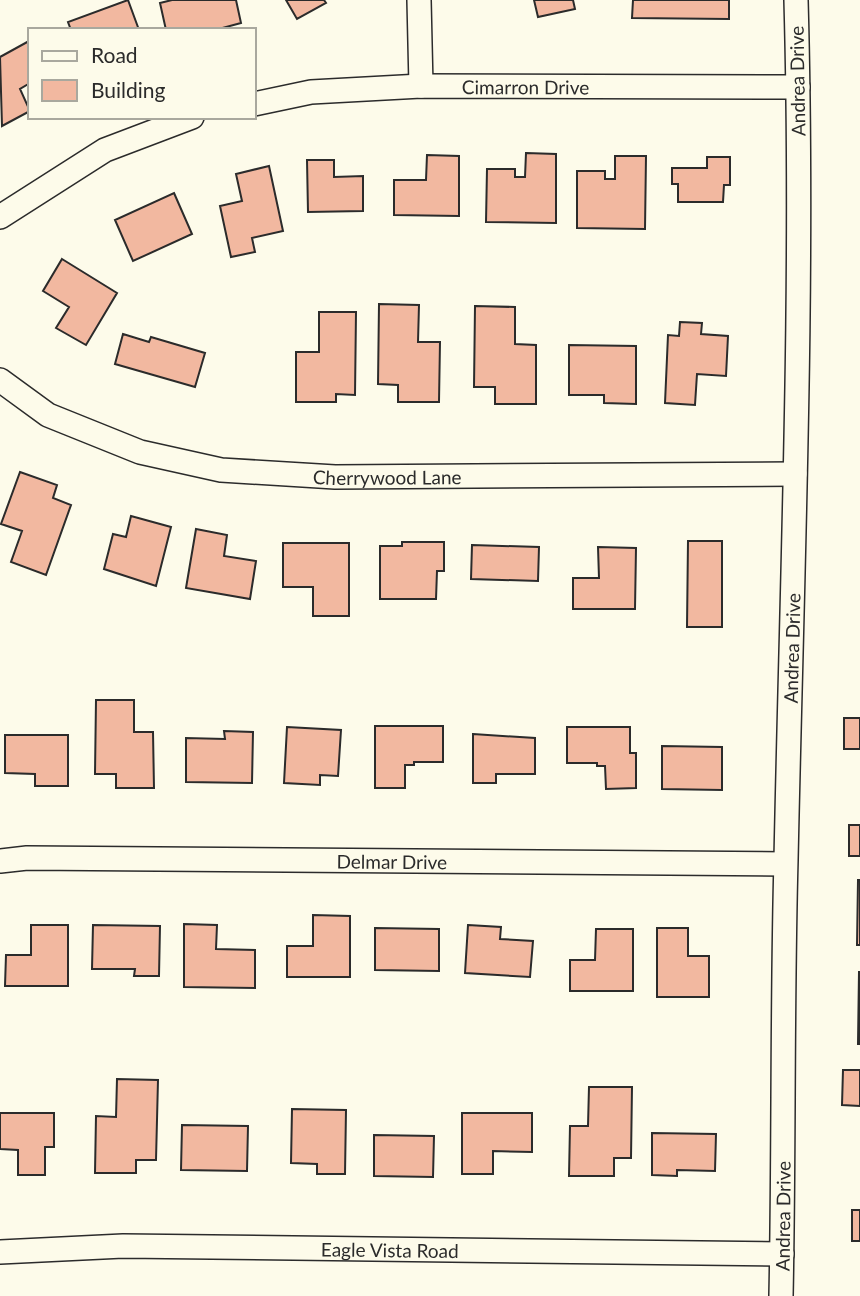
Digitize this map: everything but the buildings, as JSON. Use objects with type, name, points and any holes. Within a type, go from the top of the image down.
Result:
[{"type":"street","points":[[419,0],[421,86]]},
{"type":"street","name":"Andrea Drive","points":[[781,1296],[785,864],[795,474],[798,87],[796,0]]},
{"type":"street","name":"Cimarron Drive","points":[[256,104],[311,92],[421,86],[798,87]]},
{"type":"street","points":[[0,216],[104,150],[187,119]]},
{"type":"street","name":"Cherrywood Lane","points":[[0,380],[48,415],[140,452],[221,470],[335,477],[795,474]]},
{"type":"street","name":"Delmar Drive","points":[[0,861],[27,858],[785,864]]},
{"type":"street","name":"Eagle Vista Road","points":[[0,1252],[123,1246],[782,1254]]}]
